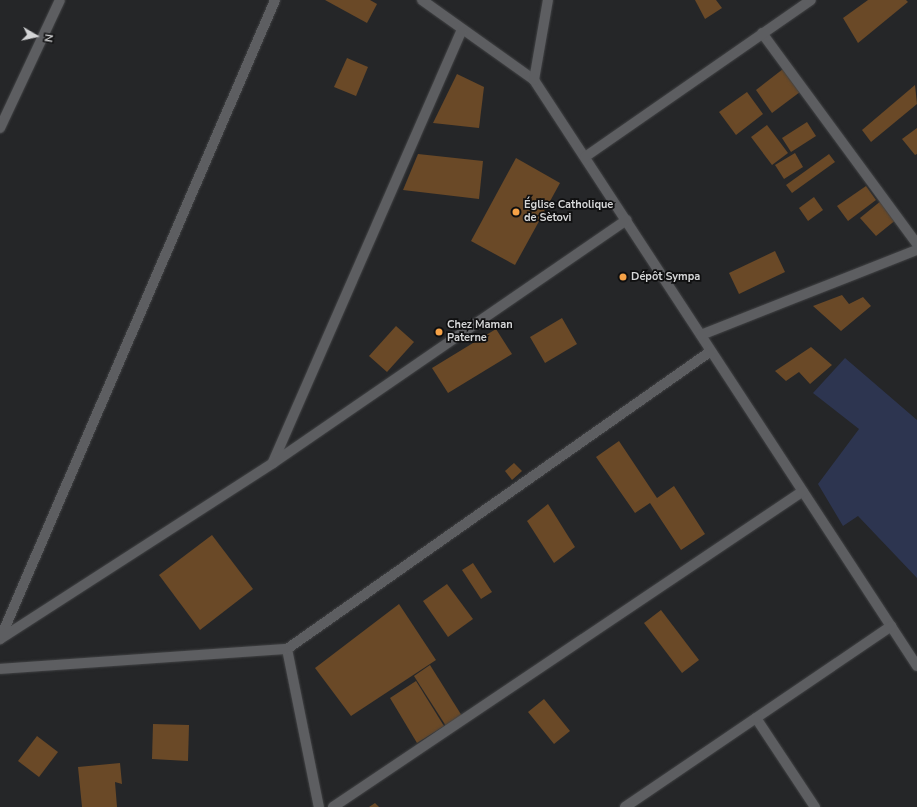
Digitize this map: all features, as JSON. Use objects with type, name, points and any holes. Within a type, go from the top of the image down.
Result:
[{"type":"street","points":[[0,128],[60,0]]},
{"type":"street","points":[[0,639],[275,0]]},
{"type":"street","points":[[422,0],[534,80],[917,666]]},
{"type":"street","points":[[534,80],[548,0]]},
{"type":"street","points":[[585,157],[811,0]]},
{"type":"street","points":[[273,463],[462,30]]},
{"type":"street","points":[[762,33],[917,244]]},
{"type":"street","points":[[0,639],[273,463],[626,220]]},
{"type":"street","points":[[701,335],[917,250]]},
{"type":"street","points":[[0,670],[287,649],[711,351]]},
{"type":"street","points":[[333,807],[803,491]]},
{"type":"street","points":[[625,807],[891,626]]},
{"type":"street","points":[[287,649],[319,807]]},
{"type":"street","points":[[756,718],[815,807]]},
{"type":"shaded area","points":[[845,358],[917,420],[917,578],[858,516],[843,526],[818,484],[859,429],[813,393]]},
{"type":"building","points":[[325,0],[370,0],[377,4],[367,23]]},
{"type":"building","points":[[695,0],[716,0],[722,8],[705,19]]},
{"type":"building","points":[[868,0],[906,0],[908,2],[858,43],[843,18]]},
{"type":"building","points":[[347,58],[368,67],[356,96],[334,87]]},
{"type":"building","points":[[783,69],[800,92],[772,113],[756,90]]},
{"type":"building","points":[[457,74],[484,87],[479,128],[433,123]]},
{"type":"building","points":[[915,85],[917,104],[871,142],[862,130]]},
{"type":"building","points":[[747,92],[763,114],[736,135],[719,112]]},
{"type":"building","points":[[807,122],[816,136],[791,152],[782,138]]},
{"type":"building","points":[[767,125],[788,153],[772,165],[751,137]]},
{"type":"building","points":[[917,128],[917,154],[915,155],[902,139]]},
{"type":"building","points":[[795,153],[803,167],[784,179],[775,165]]},
{"type":"building","points":[[418,154],[483,161],[479,199],[403,190]]},
{"type":"building","points":[[829,154],[835,162],[792,193],[786,185]]},
{"type":"building","name":"Église Catholique de Sètovi","points":[[516,158],[560,183],[515,265],[471,241]]},
{"type":"building","points":[[866,186],[876,200],[848,221],[837,206]]},
{"type":"building","points":[[814,197],[823,210],[808,221],[799,208]]},
{"type":"building","points":[[882,200],[897,219],[876,236],[860,218]]},
{"type":"building","points":[[775,251],[785,272],[739,294],[729,273]]},
{"type":"building","points":[[842,295],[849,304],[863,297],[871,306],[841,331],[813,306]]},
{"type":"building","points":[[562,318],[577,344],[545,363],[530,337]]},
{"type":"building","points":[[396,326],[414,342],[387,372],[369,356]]},
{"type":"building","points":[[496,329],[512,354],[448,393],[432,368]]},
{"type":"building","points":[[811,347],[832,365],[810,384],[799,372],[786,381],[775,371]]},
{"type":"building","points":[[619,441],[657,498],[674,486],[705,534],[681,550],[650,503],[635,513],[596,457]]},
{"type":"building","points":[[514,463],[522,471],[512,480],[505,471]]},
{"type":"building","points":[[548,504],[575,547],[554,563],[527,521]]},
{"type":"building","points":[[212,535],[253,589],[200,630],[159,575]]},
{"type":"building","points":[[473,563],[492,592],[481,599],[462,570]]},
{"type":"building","points":[[447,584],[473,619],[448,637],[423,601]]},
{"type":"building","points":[[399,604],[436,660],[351,716],[315,668]]},
{"type":"building","points":[[661,610],[699,660],[682,673],[644,623]]},
{"type":"building","points":[[430,665],[462,716],[446,726],[414,676]]},
{"type":"building","points":[[416,681],[444,726],[417,743],[390,698]]},
{"type":"building","points":[[544,699],[570,731],[554,744],[528,712]]},
{"type":"building","points":[[153,724],[189,725],[188,761],[152,759]]},
{"type":"building","points":[[37,736],[58,752],[39,777],[18,761]]},
{"type":"building","points":[[120,763],[122,784],[115,782],[117,807],[82,807],[78,767]]},
{"type":"building","points":[[375,803],[379,807],[369,807]]},
{"type":"place","name":"Église Catholique de Sètovi","points":[[516,212]]},
{"type":"place","name":"Dépôt Sympa","points":[[623,277]]},
{"type":"place","name":"Chez Maman Paterne","points":[[439,332]]}]
